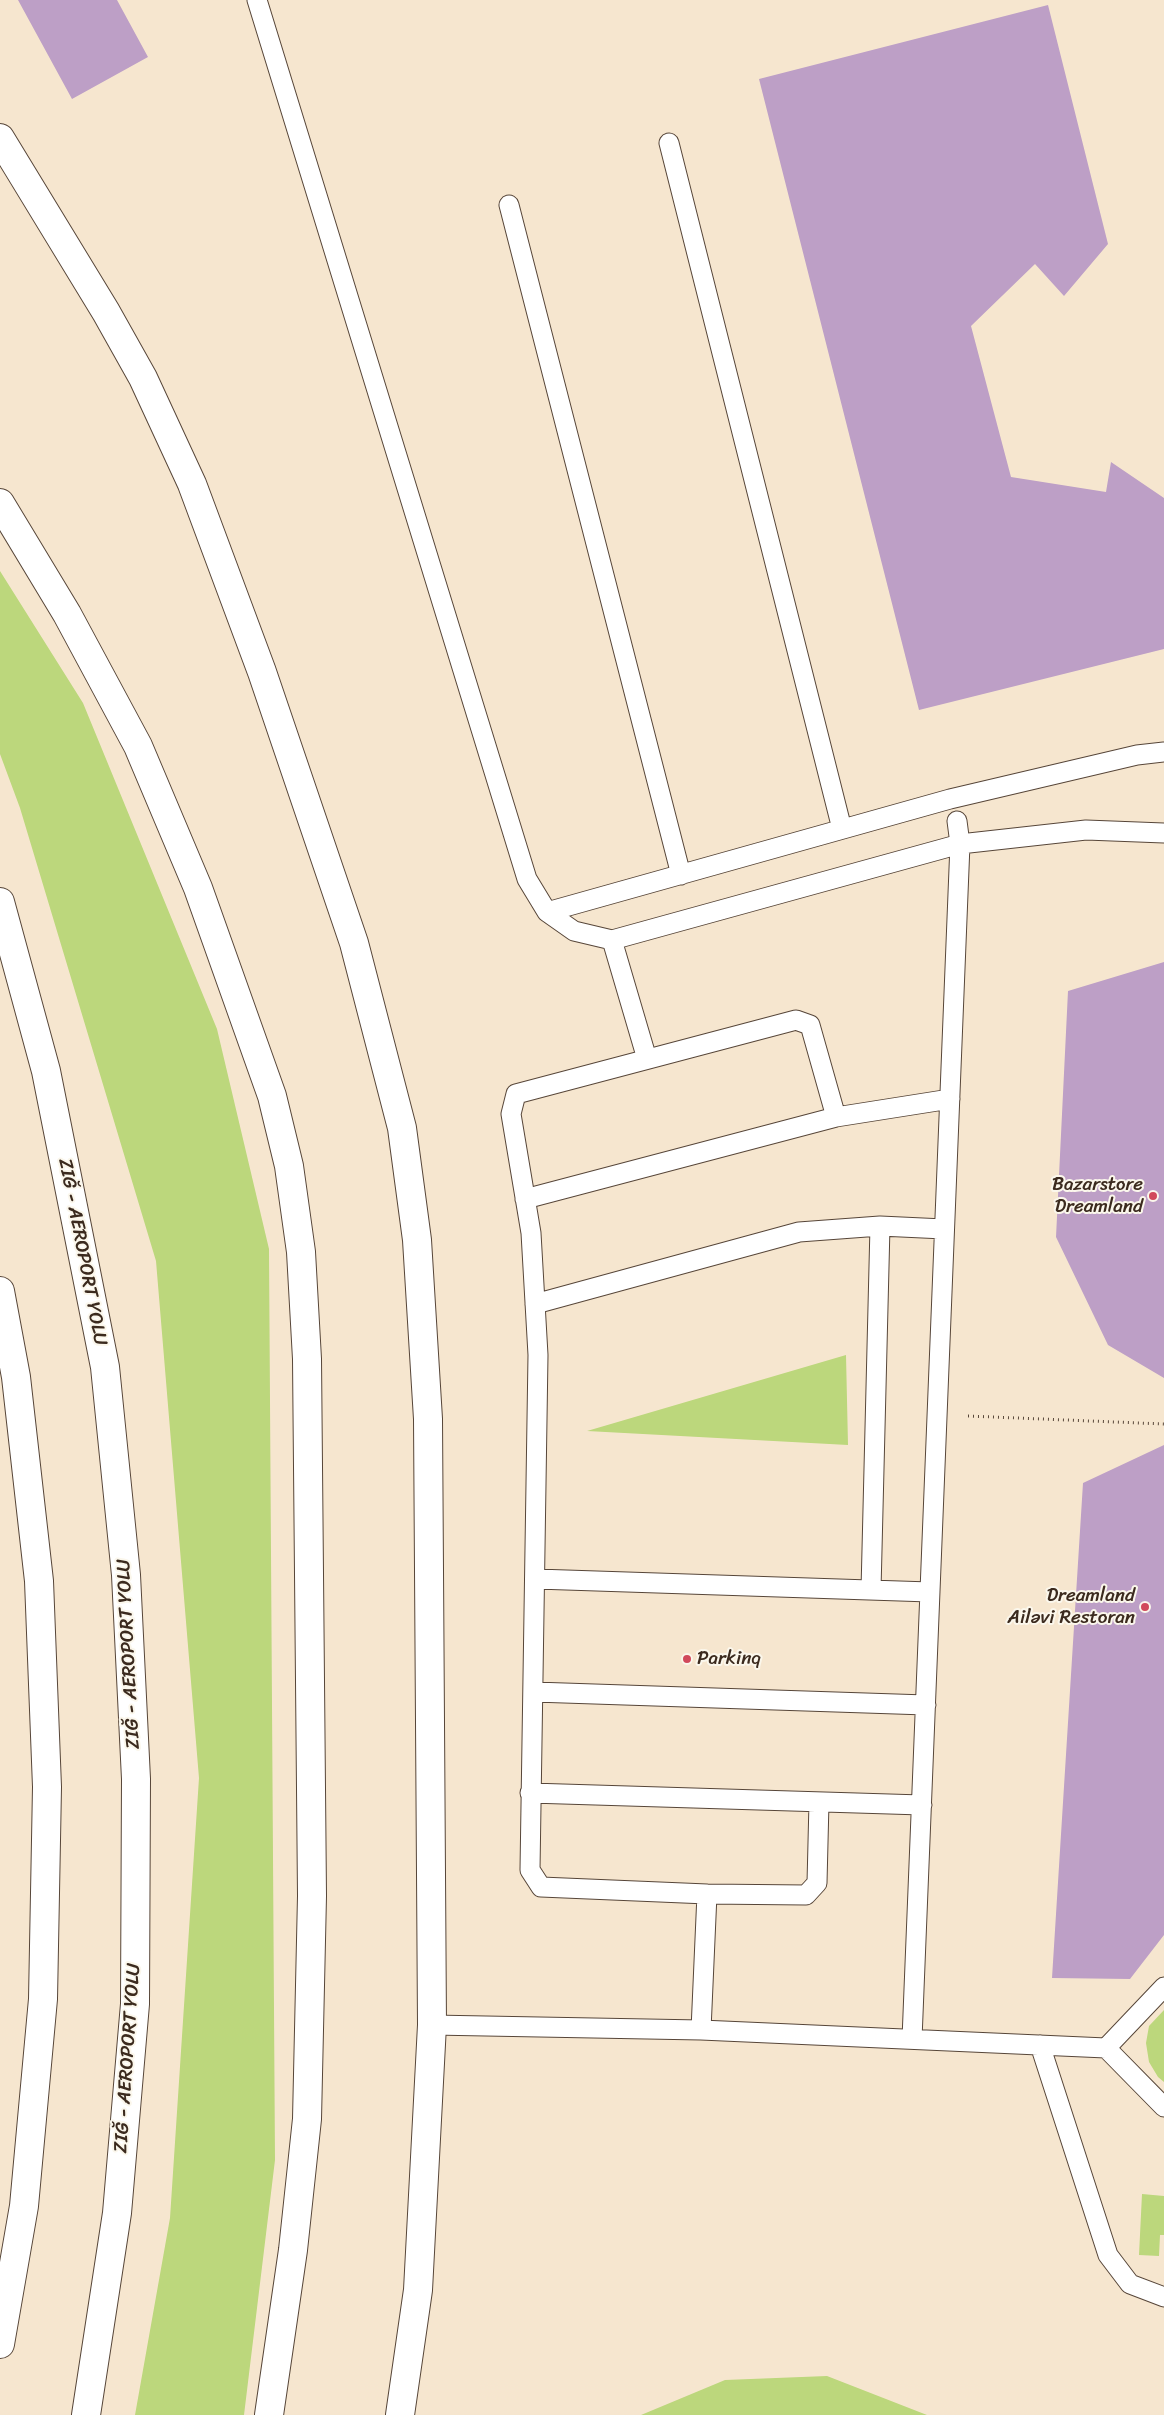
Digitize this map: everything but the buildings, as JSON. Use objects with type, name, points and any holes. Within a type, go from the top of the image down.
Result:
[{"type":"main road","points":[[0,138],[106,312],[143,378],[192,484],[262,672],[354,943],[402,1128],[417,1240],[428,1419],[432,2025],[418,2290],[400,2415]]},
{"type":"main road","points":[[0,503],[67,614],[138,746],[207,915],[272,1096],[289,1166],[301,1252],[307,1359],[312,1896],[307,2118],[293,2250],[269,2415]]},
{"type":"main road","points":[[0,902],[46,1072],[105,1367],[126,1575],[136,1779],[135,2004],[117,2213],[86,2415]]},
{"type":"main road","points":[[0,1291],[16,1377],[39,1581],[47,1787],[43,1999],[24,2206],[0,2344]]},
{"type":"lane","points":[[257,0],[527,879],[547,912],[574,931],[612,940],[960,844],[1086,830],[1164,833]]},
{"type":"lane","points":[[669,143],[842,829]]},
{"type":"lane","points":[[509,205],[681,875]]},
{"type":"lane","points":[[547,912],[950,799],[1137,755],[1164,752]]},
{"type":"lane","points":[[912,2039],[960,844],[957,821]]},
{"type":"lane","points":[[612,940],[647,1059]]},
{"type":"lane","points":[[819,1802],[817,1883],[806,1895],[707,1894],[541,1887],[530,1870],[538,1356],[531,1233],[511,1114],[516,1094],[796,1020],[810,1026],[836,1117]]},
{"type":"lane","points":[[525,1199],[836,1117],[950,1100]]},
{"type":"lane","points":[[535,1304],[799,1232],[880,1226],[944,1229]]},
{"type":"lane","points":[[871,1590],[880,1226]]},
{"type":"lane","points":[[536,1579],[930,1592]]},
{"type":"lane","points":[[534,1692],[926,1704]]},
{"type":"lane","points":[[530,1793],[922,1805]]},
{"type":"lane","points":[[702,2030],[707,1894]]},
{"type":"lane","points":[[1106,2048],[1164,1987]]},
{"type":"lane","points":[[432,2025],[702,2030],[1106,2048],[1164,2108]]},
{"type":"lane","points":[[1040,2045],[1108,2255],[1130,2284],[1164,2297]]},
{"type":"path","points":[[937,1415],[1164,1424]]},
{"type":"green space","points":[[0,571],[83,703],[217,1029],[269,1249],[275,2160],[244,2415],[135,2415],[170,2218],[199,1778],[156,1261],[20,808],[0,754]]},
{"type":"green space","points":[[846,1355],[848,1445],[587,1431]]},
{"type":"green space","points":[[1164,2010],[1164,2082],[1158,2077],[1149,2062],[1146,2043],[1149,2026]]},
{"type":"green space","points":[[1142,2194],[1164,2196],[1164,2235],[1160,2235],[1159,2256],[1139,2255]]},
{"type":"green space","points":[[827,2376],[927,2415],[641,2415],[725,2380]]},
{"type":"place","name":"Bazarstore Dreamland","points":[[1153,1196]]},
{"type":"place","name":"Dreamland Ailəvi Restoran","points":[[1145,1607]]},
{"type":"place","name":"Parkinq","points":[[687,1659]]}]
